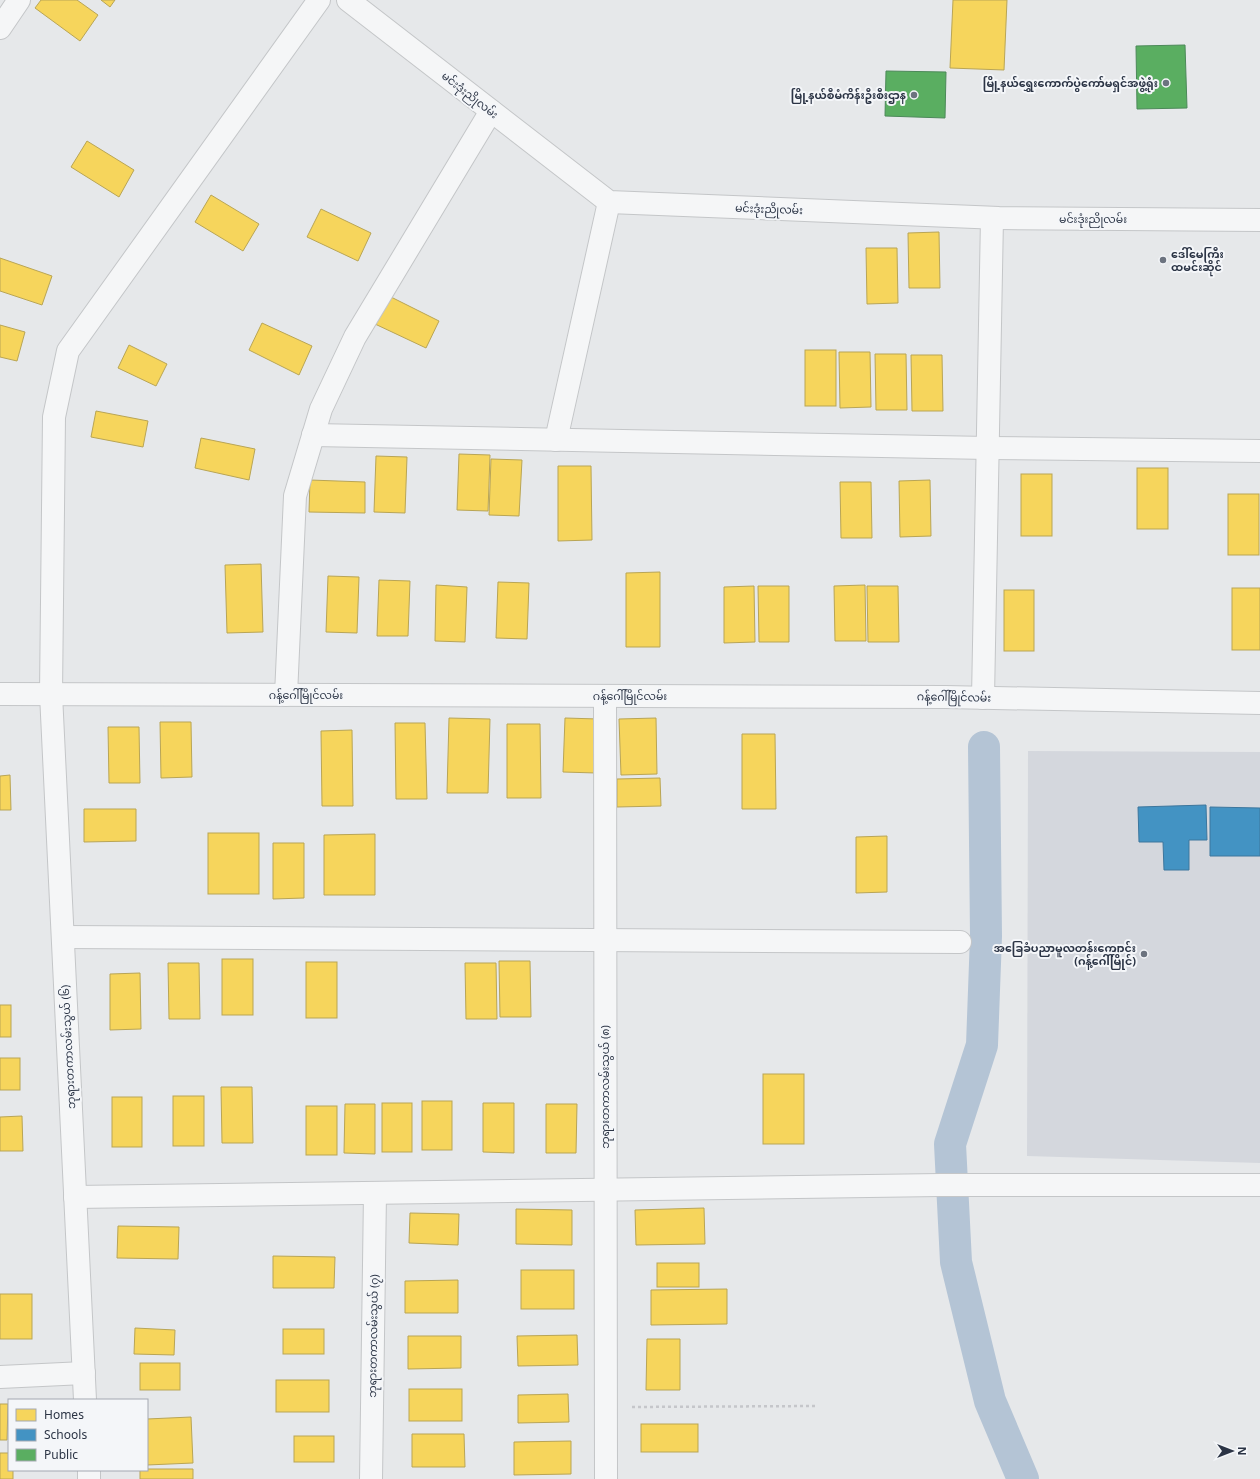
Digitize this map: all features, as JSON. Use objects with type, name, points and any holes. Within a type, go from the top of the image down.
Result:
[{"type":"street","points":[[0,28],[19,0]]},
{"type":"street","name":"ဘုရားတကာလမ်းသွယ် (၆)","points":[[85,1399],[51,694],[54,417],[68,351],[319,0]]},
{"type":"street","name":"မင်းဒုံးညိုလမ်း","points":[[348,0],[609,202],[992,218],[1260,220]]},
{"type":"street","points":[[286,695],[295,496],[321,409],[355,337],[491,111]]},
{"type":"street","points":[[556,440],[609,202]]},
{"type":"street","points":[[980,698],[988,448],[992,218]]},
{"type":"street","points":[[313,436],[988,448],[1260,451]]},
{"type":"street","name":"ဂန့်ဂေါ်မြိုင်လမ်း","points":[[0,694],[945,697],[1260,703]]},
{"type":"street","name":"ဘုရားတကာလမ်းသွယ် (၈)","points":[[605,696],[606,1479]]},
{"type":"street","points":[[63,937],[960,942]]},
{"type":"street","points":[[75,1197],[940,1186],[1260,1185]]},
{"type":"street","name":"ဘုရားတကာလမ်းသွယ် (၇)","points":[[371,1479],[375,1193]]},
{"type":"street","points":[[0,1377],[84,1373]]},
{"type":"path","points":[[606,1407],[817,1406]]},
{"type":"shaded area","name":"အခြေခံပညာမူလတန်းကျောင်း (ဂန့်ဂေါ်မြိုင်)","points":[[1028,751],[1260,752],[1260,1163],[1027,1156]]},
{"type":"building: Homes","points":[[41,0],[77,0],[98,15],[80,41],[35,8]]},
{"type":"building: Homes","points":[[101,0],[115,0],[110,7]]},
{"type":"building: Homes","points":[[953,0],[1007,0],[1004,70],[950,68]]},
{"type":"building: Homes","points":[[87,141],[134,170],[119,197],[71,167]]},
{"type":"building: Homes","points":[[211,195],[259,224],[243,251],[195,222]]},
{"type":"building: Homes","points":[[321,209],[371,233],[358,261],[307,237]]},
{"type":"building: Homes","points":[[939,232],[940,288],[909,288],[908,233]]},
{"type":"building: Homes","points":[[866,248],[897,248],[898,303],[867,304]]},
{"type":"building: Homes","points":[[0,258],[52,276],[42,305],[0,291]]},
{"type":"building: Homes","points":[[389,296],[439,321],[426,348],[375,324]]},
{"type":"building: Homes","points":[[262,323],[312,346],[299,375],[249,350]]},
{"type":"building: Homes","points":[[0,325],[25,332],[17,361],[0,357]]},
{"type":"building: Homes","points":[[129,345],[167,364],[156,386],[118,368]]},
{"type":"building: Homes","points":[[805,350],[836,350],[836,406],[805,406]]},
{"type":"building: Homes","points":[[839,352],[870,352],[871,407],[840,408]]},
{"type":"building: Homes","points":[[875,354],[906,354],[907,410],[876,410]]},
{"type":"building: Homes","points":[[911,355],[942,355],[943,411],[912,411]]},
{"type":"building: Homes","points":[[96,411],[148,421],[143,447],[91,437]]},
{"type":"building: Homes","points":[[201,438],[255,449],[249,480],[195,468]]},
{"type":"building: Homes","points":[[459,454],[490,455],[488,511],[457,510]]},
{"type":"building: Homes","points":[[376,456],[407,457],[405,513],[374,512]]},
{"type":"building: Homes","points":[[491,459],[522,460],[519,516],[489,515]]},
{"type":"building: Homes","points":[[558,466],[591,466],[592,540],[558,541]]},
{"type":"building: Homes","points":[[1137,468],[1168,468],[1168,529],[1137,529]]},
{"type":"building: Homes","points":[[1021,474],[1052,474],[1052,536],[1021,536]]},
{"type":"building: Homes","points":[[310,480],[365,482],[365,513],[309,512]]},
{"type":"building: Homes","points":[[930,480],[931,536],[900,537],[899,481]]},
{"type":"building: Homes","points":[[840,482],[871,482],[872,538],[841,538]]},
{"type":"building: Homes","points":[[1228,494],[1259,494],[1259,555],[1228,555]]},
{"type":"building: Homes","points":[[261,564],[263,632],[227,633],[225,565]]},
{"type":"building: Homes","points":[[660,572],[660,647],[626,647],[626,573]]},
{"type":"building: Homes","points":[[328,576],[359,577],[357,633],[326,632]]},
{"type":"building: Homes","points":[[379,580],[410,581],[408,636],[377,636]]},
{"type":"building: Homes","points":[[498,582],[529,583],[527,639],[496,638]]},
{"type":"building: Homes","points":[[436,585],[467,587],[465,642],[435,641]]},
{"type":"building: Homes","points":[[865,585],[866,641],[835,641],[834,586]]},
{"type":"building: Homes","points":[[754,586],[755,642],[724,643],[724,587]]},
{"type":"building: Homes","points":[[758,586],[789,586],[789,642],[759,642]]},
{"type":"building: Homes","points":[[867,586],[898,586],[899,642],[868,642]]},
{"type":"building: Homes","points":[[1232,588],[1260,588],[1260,650],[1232,650]]},
{"type":"building: Homes","points":[[1004,590],[1034,590],[1034,651],[1004,651]]},
{"type":"building: Homes","points":[[449,718],[490,719],[488,793],[447,793]]},
{"type":"building: Homes","points":[[565,718],[598,719],[596,773],[563,772]]},
{"type":"building: Homes","points":[[656,718],[657,774],[621,775],[619,719]]},
{"type":"building: Homes","points":[[160,722],[191,722],[192,777],[161,778]]},
{"type":"building: Homes","points":[[395,723],[425,723],[427,799],[396,799]]},
{"type":"building: Homes","points":[[507,724],[540,724],[541,798],[507,798]]},
{"type":"building: Homes","points":[[108,727],[139,727],[140,783],[109,783]]},
{"type":"building: Homes","points":[[352,730],[353,806],[322,806],[321,731]]},
{"type":"building: Homes","points":[[742,734],[775,734],[776,809],[742,809]]},
{"type":"building: Homes","points":[[10,775],[11,810],[0,810],[0,776]]},
{"type":"building: Homes","points":[[660,778],[661,806],[617,807],[617,779]]},
{"type":"building: Homes","points":[[84,809],[136,809],[136,841],[84,842]]},
{"type":"building: Homes","points":[[208,833],[259,833],[259,894],[208,894]]},
{"type":"building: Homes","points":[[375,834],[375,895],[324,895],[324,835]]},
{"type":"building: Homes","points":[[887,836],[887,892],[856,893],[856,837]]},
{"type":"building: Homes","points":[[273,843],[304,843],[304,898],[273,899]]},
{"type":"building: Homes","points":[[222,959],[253,959],[253,1015],[222,1015]]},
{"type":"building: Homes","points":[[499,961],[530,961],[531,1017],[500,1017]]},
{"type":"building: Homes","points":[[306,962],[337,962],[337,1018],[306,1018]]},
{"type":"building: Homes","points":[[168,963],[199,963],[200,1019],[169,1019]]},
{"type":"building: Homes","points":[[465,963],[496,963],[497,1019],[466,1019]]},
{"type":"building: Homes","points":[[140,973],[141,1029],[110,1030],[110,974]]},
{"type":"building: Homes","points":[[0,1005],[11,1005],[11,1037],[0,1037]]},
{"type":"building: Homes","points":[[0,1058],[20,1058],[20,1090],[0,1090]]},
{"type":"building: Homes","points":[[763,1074],[804,1074],[804,1144],[763,1144]]},
{"type":"building: Homes","points":[[221,1087],[252,1087],[253,1143],[222,1143]]},
{"type":"building: Homes","points":[[173,1096],[204,1096],[204,1146],[173,1146]]},
{"type":"building: Homes","points":[[112,1097],[142,1097],[142,1147],[112,1147]]},
{"type":"building: Homes","points":[[422,1101],[452,1101],[452,1150],[422,1150]]},
{"type":"building: Homes","points":[[382,1103],[412,1103],[412,1152],[382,1152]]},
{"type":"building: Homes","points":[[483,1103],[514,1103],[514,1153],[483,1152]]},
{"type":"building: Homes","points":[[345,1104],[375,1104],[375,1154],[344,1153]]},
{"type":"building: Homes","points":[[546,1104],[577,1104],[576,1153],[546,1153]]},
{"type":"building: Homes","points":[[306,1106],[337,1106],[337,1155],[306,1155]]},
{"type":"building: Homes","points":[[22,1116],[23,1151],[0,1151],[0,1117]]},
{"type":"building: Homes","points":[[704,1208],[705,1244],[636,1245],[635,1210]]},
{"type":"building: Homes","points":[[516,1209],[572,1210],[572,1245],[516,1244]]},
{"type":"building: Homes","points":[[410,1213],[459,1214],[458,1245],[409,1243]]},
{"type":"building: Homes","points":[[118,1226],[179,1227],[178,1259],[117,1258]]},
{"type":"building: Homes","points":[[273,1256],[335,1257],[334,1288],[273,1288]]},
{"type":"building: Homes","points":[[657,1263],[699,1263],[699,1287],[657,1287]]},
{"type":"building: Homes","points":[[521,1270],[574,1270],[574,1309],[521,1309]]},
{"type":"building: Homes","points":[[458,1280],[458,1313],[405,1313],[405,1281]]},
{"type":"building: Homes","points":[[727,1289],[727,1324],[651,1325],[651,1290]]},
{"type":"building: Homes","points":[[0,1294],[32,1294],[32,1339],[0,1339]]},
{"type":"building: Homes","points":[[135,1328],[175,1330],[174,1355],[134,1354]]},
{"type":"building: Homes","points":[[283,1329],[324,1329],[324,1354],[283,1354]]},
{"type":"building: Homes","points":[[577,1335],[578,1365],[518,1366],[517,1336]]},
{"type":"building: Homes","points":[[408,1336],[461,1336],[461,1368],[408,1369]]},
{"type":"building: Homes","points":[[647,1339],[680,1339],[680,1390],[646,1390]]},
{"type":"building: Homes","points":[[140,1363],[180,1363],[180,1390],[140,1390]]},
{"type":"building: Homes","points":[[276,1380],[329,1380],[329,1412],[276,1412]]},
{"type":"building: Homes","points":[[409,1389],[462,1389],[462,1421],[409,1421]]},
{"type":"building: Homes","points":[[568,1394],[569,1422],[518,1423],[518,1395]]},
{"type":"building: Homes","points":[[0,1404],[8,1404],[7,1440],[0,1440]]},
{"type":"building: Homes","points":[[191,1417],[193,1463],[148,1465],[148,1419]]},
{"type":"building: Homes","points":[[641,1424],[698,1424],[698,1452],[641,1452]]},
{"type":"building: Homes","points":[[412,1434],[464,1434],[465,1467],[412,1467]]},
{"type":"building: Homes","points":[[294,1436],[334,1436],[334,1462],[294,1462]]},
{"type":"building: Homes","points":[[571,1441],[571,1474],[514,1475],[514,1442]]},
{"type":"building: Homes","points":[[0,1453],[8,1453],[8,1471],[13,1471],[13,1479],[0,1479]]},
{"type":"building: Homes","points":[[148,1469],[193,1469],[193,1479],[140,1479],[140,1471],[148,1471]]},
{"type":"building: Schools","points":[[1206,805],[1207,840],[1189,840],[1189,870],[1164,870],[1163,842],[1139,842],[1138,807]]},
{"type":"building: Schools","points":[[1210,807],[1260,808],[1260,856],[1210,856]]},
{"type":"building: Public","points":[[1185,45],[1187,108],[1137,109],[1136,46]]},
{"type":"building: Public","points":[[886,71],[946,72],[945,118],[885,116]]},
{"type":"waterway","points":[[984,747],[986,936],[982,1045],[950,1144],[956,1262],[990,1401],[1023,1479]]},
{"type":"place","name":"မြို့နယ်ရွှေးကောက်ပွဲကော်မရှင်အဖွဲ့ရုံး","points":[[1166,83]]},
{"type":"place","name":"မြို့နယ်စီမံကိန်းဦးစီးဌာန","points":[[914,95]]},
{"type":"place","name":"ဒေါ်မေကြီး ထမင်းဆိုင်","points":[[1163,260]]},
{"type":"place","name":"အခြေခံပညာမူလတန်းကျောင်း (ဂန့်ဂေါ်မြိုင်)","points":[[1144,954]]}]
